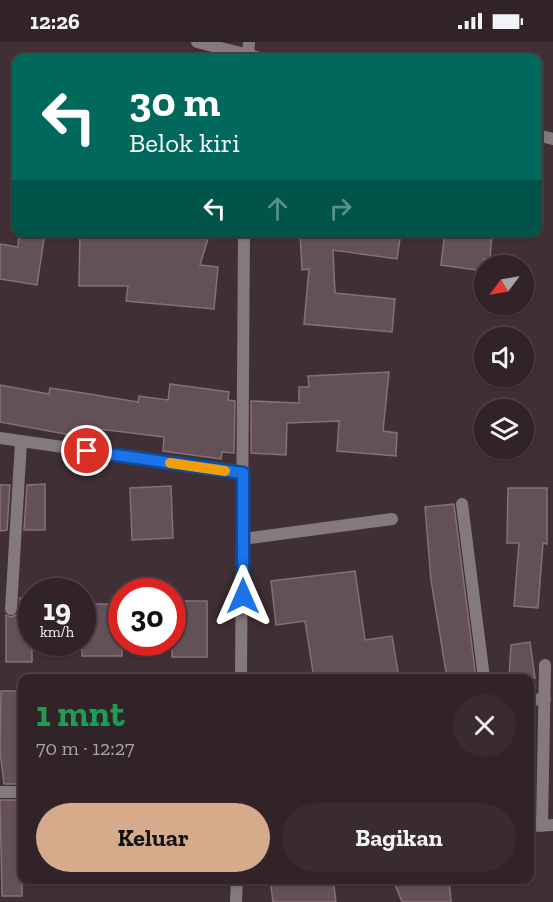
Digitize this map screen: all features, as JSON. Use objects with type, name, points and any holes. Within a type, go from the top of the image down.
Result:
[{"type":"street","points":[[197,42],[241,54]]},
{"type":"street","points":[[241,674],[244,237]]},
{"type":"street","points":[[0,438],[243,473]]},
{"type":"street","points":[[11,609],[21,442]]},
{"type":"street","points":[[462,504],[483,674]]},
{"type":"street","points":[[243,539],[392,519]]},
{"type":"street","points":[[542,826],[545,664]]},
{"type":"street","points":[[534,700],[545,699]]},
{"type":"street","points":[[0,792],[18,792]]},
{"type":"street","points":[[236,902],[237,884]]},
{"type":"building","points":[[19,237],[44,237],[37,285],[0,279],[0,244],[18,247]]},
{"type":"building","points":[[80,237],[208,237],[200,265],[218,267],[214,309],[126,301],[128,286],[79,286]]},
{"type":"building","points":[[300,237],[400,237],[397,259],[333,250],[335,293],[395,299],[392,332],[304,324],[309,269],[302,270]]},
{"type":"building","points":[[444,237],[492,237],[490,255],[474,255],[474,270],[441,265]]},
{"type":"building","points":[[389,372],[383,431],[397,433],[396,456],[337,451],[339,421],[287,423],[286,455],[251,453],[251,401],[299,403],[299,387],[309,387],[308,376]]},
{"type":"building","points":[[170,384],[229,392],[228,400],[235,401],[234,453],[222,452],[221,459],[163,451],[164,437],[99,429],[97,440],[0,422],[0,385],[49,394],[50,388],[138,402],[139,396],[168,400]]},
{"type":"building","points":[[45,484],[45,530],[24,530],[27,485]]},
{"type":"building","points":[[0,485],[10,485],[7,530],[0,531]]},
{"type":"building","points":[[171,486],[173,538],[132,540],[130,488]]},
{"type":"building","points":[[508,488],[547,488],[547,544],[543,543],[538,608],[514,606],[519,543],[507,543]]},
{"type":"building","points":[[454,504],[475,674],[446,674],[431,580],[425,507]]},
{"type":"building","points":[[355,571],[365,640],[392,636],[398,674],[313,674],[305,621],[276,625],[271,581]]},
{"type":"building","points":[[186,601],[207,601],[207,657],[172,657],[186,656]]},
{"type":"building","points":[[96,604],[108,604],[108,656],[96,656]]},
{"type":"building","points":[[18,614],[18,656],[32,656],[32,662],[6,662],[6,615],[11,617]]},
{"type":"building","points":[[530,642],[535,678],[534,674],[509,674],[511,645]]},
{"type":"building","points":[[1,691],[18,691],[18,784],[4,784],[0,751]]},
{"type":"building","points":[[0,800],[18,800],[18,884],[22,884],[22,896],[2,896]]},
{"type":"building","points":[[271,884],[334,884],[336,902],[273,902]]},
{"type":"building","points":[[395,884],[449,884],[451,902],[402,902]]},
{"type":"slow traffic","points":[[170,463],[225,471]]},
{"type":"route","points":[[87,451],[243,473],[243,596]]}]
